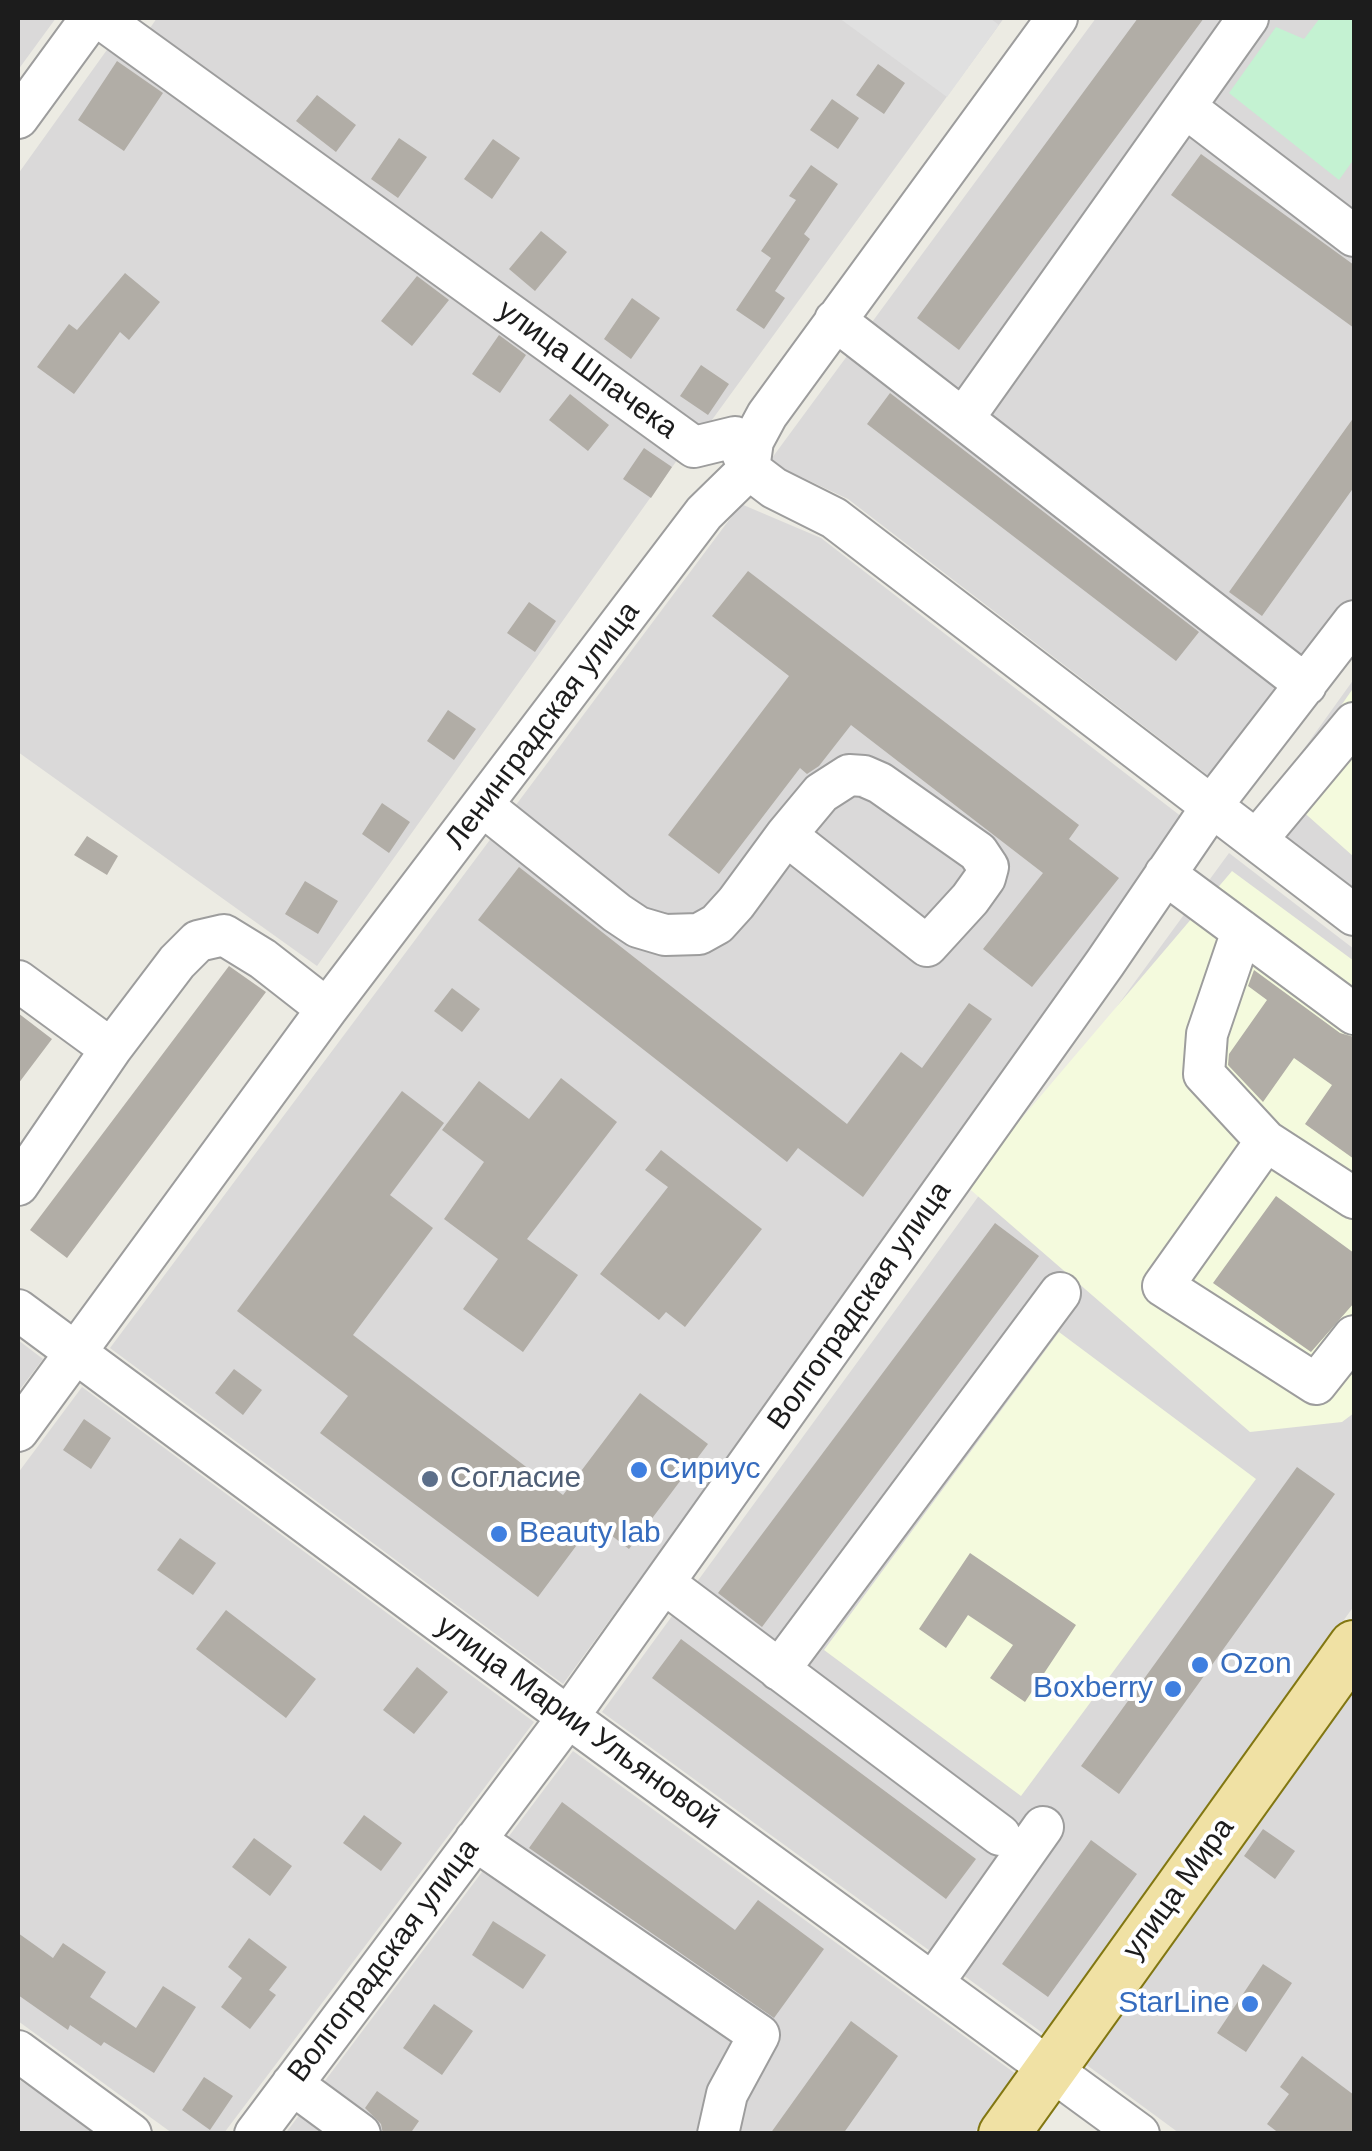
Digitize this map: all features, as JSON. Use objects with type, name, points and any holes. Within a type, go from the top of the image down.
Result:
[{"type":"main road","name":"улица Мира","points":[[1004,2134],[1354,1646]]},
{"type":"street","points":[[18,118],[91,18]]},
{"type":"street","name":"улица Шпачека","points":[[100,18],[694,447],[735,437],[749,469],[774,488],[834,518],[1354,915]]},
{"type":"street","name":"Ленинградская улица","points":[[18,1431],[326,1009],[713,504],[749,469],[753,441],[767,415],[1058,18]]},
{"type":"street","points":[[963,419],[1248,18]]},
{"type":"street","points":[[1185,107],[1354,236]]},
{"type":"street","points":[[835,320],[1306,685]]},
{"type":"street","points":[[694,447],[713,504]]},
{"type":"street","name":"Волгоградская улица","points":[[254,2134],[568,1717],[1212,806],[1354,620]]},
{"type":"street","points":[[1264,831],[1354,723]]},
{"type":"street","points":[[483,806],[618,914],[638,927],[664,936],[699,934],[717,924],[786,835],[821,793],[850,775],[864,776],[978,852],[988,867],[970,899],[927,946],[786,835]]},
{"type":"street","points":[[1165,874],[1354,1014]]},
{"type":"street","points":[[1242,931],[1207,1034],[1204,1074],[1266,1141],[1347,1203]]},
{"type":"street","points":[[18,1185],[110,1049],[176,962],[198,941],[224,935],[263,959],[326,1009]]},
{"type":"street","points":[[18,981],[110,1049]]},
{"type":"street","points":[[1266,1141],[1163,1286],[1316,1384],[1354,1336]]},
{"type":"street","points":[[779,1670],[1060,1293]]},
{"type":"street","name":"улица Марии Ульяновой","points":[[18,1310],[1140,2134]]},
{"type":"street","points":[[664,1583],[1000,1835]]},
{"type":"street","points":[[933,1983],[1042,1827]]},
{"type":"street","points":[[476,1840],[759,2035],[726,2094],[718,2134]]},
{"type":"street","points":[[18,2051],[132,2134]]},
{"type":"street","points":[[292,2084],[360,2134]]},
{"type":"shaded area","points":[[18,18],[56,18],[18,70]]},
{"type":"shaded area","points":[[157,18],[1004,18],[701,435],[148,31]]},
{"type":"shaded area","points":[[839,18],[990,18],[999,25],[947,97]]},
{"type":"shaded area","points":[[1096,18],[1354,18],[1354,596],[1219,784],[848,499],[769,462]]},
{"type":"shaded area","points":[[1320,18],[1354,18],[1354,159],[1339,180],[1229,93],[1276,27],[1304,39]]},
{"type":"shaded area","points":[[114,40],[685,449],[317,966],[18,752],[18,174]]},
{"type":"shaded area","points":[[741,504],[821,538],[1191,824],[563,1684],[110,1348]]},
{"type":"shaded area","points":[[1354,679],[1354,889],[1257,814]]},
{"type":"shaded area","points":[[1354,687],[1354,857],[1281,792]]},
{"type":"shaded area","points":[[1229,853],[1354,949],[1354,1606],[1044,2034],[602,1712]]},
{"type":"shaded area","points":[[1232,871],[1354,961],[1354,1413],[1342,1422],[1250,1432],[965,1185]]},
{"type":"shaded area","points":[[1059,1332],[1256,1479],[1021,1796],[824,1650]]},
{"type":"shaded area","points":[[18,1340],[43,1359],[18,1392]]},
{"type":"shaded area","points":[[82,1387],[534,1722],[224,2133],[172,2133],[18,2021],[18,1473]]},
{"type":"shaded area","points":[[1354,1688],[1354,2133],[1179,2133],[1084,2063]]},
{"type":"shaded area","points":[[573,1751],[1016,2074],[974,2133],[285,2134]]},
{"type":"shaded area","points":[[18,2079],[98,2133],[18,2133]]},
{"type":"building","points":[[1138,18],[1204,18],[959,350],[917,318]]},
{"type":"building","points":[[117,61],[163,93],[124,151],[78,120]]},
{"type":"building","points":[[878,64],[905,83],[884,114],[856,95]]},
{"type":"building","points":[[317,95],[356,125],[336,152],[296,121]]},
{"type":"building","points":[[832,99],[859,118],[838,149],[810,130]]},
{"type":"building","points":[[399,138],[427,157],[398,198],[371,179]]},
{"type":"building","points":[[493,139],[520,158],[492,199],[464,179]]},
{"type":"building","points":[[1201,154],[1354,265],[1354,328],[1171,195]]},
{"type":"building","points":[[811,165],[838,184],[804,234],[810,239],[775,291],[785,298],[764,329],[736,310],[771,258],[761,251],[796,200],[789,196]]},
{"type":"building","points":[[541,231],[567,252],[535,291],[509,269]]},
{"type":"building","points":[[125,273],[160,302],[129,340],[120,332],[74,394],[37,367],[69,324],[77,330]]},
{"type":"building","points":[[417,276],[449,300],[412,346],[381,321]]},
{"type":"building","points":[[632,298],[660,318],[631,359],[604,339]]},
{"type":"building","points":[[499,335],[526,355],[500,393],[472,374]]},
{"type":"building","points":[[701,365],[729,384],[708,415],[680,396]]},
{"type":"building","points":[[890,393],[1199,632],[1176,661],[867,424]]},
{"type":"building","points":[[570,394],[609,425],[588,451],[549,420]]},
{"type":"building","points":[[1354,417],[1354,487],[1262,616],[1229,592]]},
{"type":"building","points":[[644,448],[672,467],[651,498],[623,479]]},
{"type":"building","points":[[748,571],[1079,825],[1069,839],[1119,878],[1032,987],[983,949],[1043,873],[851,725],[819,766],[807,774],[800,768],[719,874],[668,835],[789,676],[712,616]]},
{"type":"building","points":[[529,602],[556,621],[535,652],[507,633]]},
{"type":"building","points":[[448,710],[476,729],[454,760],[427,741]]},
{"type":"building","points":[[382,803],[410,822],[389,853],[362,834]]},
{"type":"building","points":[[87,836],[118,856],[107,875],[74,855]]},
{"type":"building","points":[[519,867],[847,1124],[901,1052],[922,1068],[969,1003],[992,1019],[863,1197],[798,1148],[787,1162],[478,920]]},
{"type":"building","points":[[305,881],[338,901],[318,934],[285,914]]},
{"type":"building","points":[[229,966],[266,992],[67,1258],[30,1230]]},
{"type":"building","points":[[1254,970],[1340,1033],[1354,1037],[1354,1159],[1305,1124],[1332,1085],[1294,1058],[1263,1102],[1228,1065],[1229,1054],[1267,1000],[1248,986]]},
{"type":"building","points":[[452,988],[480,1009],[462,1032],[434,1011]]},
{"type":"building","points":[[18,1013],[52,1039],[18,1084]]},
{"type":"building","points":[[561,1078],[617,1122],[527,1239],[578,1275],[523,1352],[463,1309],[498,1259],[444,1219],[484,1162],[442,1130],[479,1081],[529,1119]]},
{"type":"building","points":[[402,1091],[444,1123],[390,1195],[433,1228],[353,1335],[563,1495],[640,1393],[708,1444],[629,1549],[594,1522],[538,1597],[320,1433],[348,1396],[237,1311]]},
{"type":"building","points":[[661,1150],[762,1229],[685,1327],[666,1312],[659,1320],[600,1274],[668,1187],[645,1170]]},
{"type":"building","points":[[1276,1196],[1354,1253],[1354,1303],[1311,1352],[1213,1283]]},
{"type":"building","points":[[995,1223],[1039,1256],[762,1627],[718,1593]]},
{"type":"building","points":[[234,1369],[262,1390],[243,1415],[215,1393]]},
{"type":"building","points":[[84,1419],[111,1438],[91,1469],[63,1450]]},
{"type":"building","points":[[1297,1467],[1335,1494],[1119,1794],[1081,1766]]},
{"type":"building","points":[[180,1538],[216,1563],[193,1595],[157,1570]]},
{"type":"building","points":[[970,1553],[1076,1625],[1025,1702],[990,1678],[1013,1645],[968,1615],[946,1648],[919,1629]]},
{"type":"building","points":[[226,1610],[316,1679],[286,1718],[196,1649]]},
{"type":"building","points":[[681,1639],[976,1859],[946,1899],[652,1678]]},
{"type":"building","points":[[417,1667],[448,1692],[414,1734],[383,1710]]},
{"type":"building","points":[[562,1802],[735,1930],[758,1900],[824,1949],[774,2018],[529,1848]]},
{"type":"building","points":[[364,1815],[402,1843],[381,1871],[343,1843]]},
{"type":"building","points":[[1263,1829],[1295,1851],[1275,1879],[1244,1856]]},
{"type":"building","points":[[254,1838],[292,1866],[270,1896],[232,1867]]},
{"type":"building","points":[[1091,1840],[1137,1874],[1048,1997],[1002,1964]]},
{"type":"building","points":[[493,1921],[546,1955],[523,1989],[472,1955]]},
{"type":"building","points":[[18,1933],[53,1958],[63,1943],[106,1972],[90,1997],[136,2028],[163,1986],[196,2007],[154,2073],[70,2025],[68,2030],[18,1995]]},
{"type":"building","points":[[249,1938],[287,1967],[269,1990],[276,1995],[250,2029],[221,2007],[242,1978],[228,1967]]},
{"type":"building","points":[[1263,1964],[1292,1983],[1246,2052],[1217,2033]]},
{"type":"building","points":[[434,2004],[473,2031],[442,2075],[403,2048]]},
{"type":"building","points":[[851,2021],[898,2056],[843,2134],[770,2134]]},
{"type":"building","points":[[1302,2056],[1354,2095],[1354,2134],[1280,2134],[1267,2124],[1289,2094],[1280,2087]]},
{"type":"building","points":[[204,2077],[233,2096],[210,2130],[182,2110]]},
{"type":"building","points":[[377,2091],[419,2121],[410,2134],[383,2134],[381,2124],[365,2108]]},
{"type":"place","name":"Сириус","points":[[639,1470]]},
{"type":"place","name":"Согласие","points":[[430,1479]]},
{"type":"place","name":"Beauty lab","points":[[499,1534]]},
{"type":"place","name":"Ozon","points":[[1200,1665]]},
{"type":"place","name":"Boxberry","points":[[1173,1689]]},
{"type":"place","name":"StarLine","points":[[1250,2004]]}]
